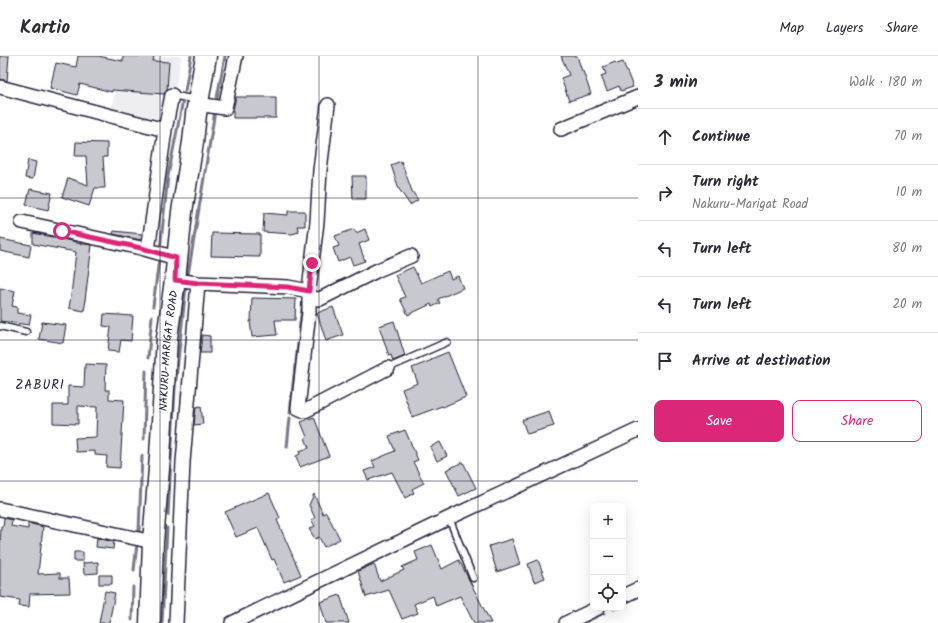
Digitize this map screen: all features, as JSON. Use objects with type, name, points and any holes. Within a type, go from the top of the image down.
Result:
[{"type":"main road","name":"NAKURU-MARIGAT ROAD","points":[[150,623],[153,542],[167,338],[182,212],[206,56]]},
{"type":"street","points":[[198,102],[225,108],[236,56]]},
{"type":"street","points":[[0,88],[165,130]]},
{"type":"street","points":[[148,250],[165,130],[172,95]]},
{"type":"street","points":[[561,130],[638,97]]},
{"type":"street","points":[[328,105],[320,170],[317,222],[298,408],[306,411],[388,368]]},
{"type":"street","points":[[22,222],[148,250],[176,258]]},
{"type":"street","points":[[175,280],[198,283],[288,287],[320,299],[378,270],[411,256]]},
{"type":"street","points":[[176,623],[183,462],[198,283]]},
{"type":"street","points":[[232,623],[449,518],[638,430]]},
{"type":"street","points":[[0,508],[153,542]]},
{"type":"street","points":[[626,595],[638,589]]},
{"type":"street","points":[[566,623],[592,611]]},
{"type":"lane","points":[[172,95],[198,102]]},
{"type":"lane","points":[[0,326],[26,332]]},
{"type":"lane","points":[[388,368],[447,342]]},
{"type":"lane","points":[[449,518],[473,578]]},
{"type":"shaded area","points":[[121,56],[182,56],[168,120],[111,112]]},
{"type":"building","points":[[0,56],[9,56],[7,81],[0,79]]},
{"type":"building","points":[[78,56],[98,56],[123,61],[123,56],[154,56],[153,61],[169,62],[167,89],[164,94],[112,90],[112,92],[80,84],[77,95],[50,88],[56,63],[76,67]]},
{"type":"building","points":[[561,56],[577,56],[591,94],[569,101],[561,78],[569,75]]},
{"type":"building","points":[[615,62],[617,64],[623,62],[633,87],[621,91],[619,86],[607,91],[601,76],[606,74],[603,67]]},
{"type":"building","points":[[236,97],[276,97],[276,118],[233,118]]},
{"type":"building","points":[[76,142],[107,143],[107,157],[103,157],[105,188],[95,188],[89,206],[62,197],[68,178],[88,185],[86,156],[75,156]]},
{"type":"building","points":[[28,160],[36,162],[33,179],[25,178]]},
{"type":"building","points":[[401,161],[412,191],[418,200],[410,205],[399,189],[391,165]]},
{"type":"building","points":[[352,176],[366,176],[366,199],[353,199]]},
{"type":"building","points":[[30,189],[52,193],[48,210],[26,205]]},
{"type":"building","points":[[288,211],[305,211],[305,226],[297,226],[299,232],[292,234],[263,232],[264,213],[288,215]]},
{"type":"building","points":[[354,229],[356,233],[365,229],[369,240],[359,244],[365,261],[353,265],[350,257],[338,262],[333,248],[339,246],[335,236]]},
{"type":"building","points":[[114,231],[142,234],[141,240],[113,234]]},
{"type":"building","points":[[33,233],[76,243],[92,245],[84,311],[69,308],[76,252],[33,244]]},
{"type":"building","points":[[212,233],[260,234],[260,257],[211,256]]},
{"type":"building","points":[[0,239],[31,245],[29,257],[0,251]]},
{"type":"building","points":[[413,267],[421,283],[448,271],[451,279],[458,276],[463,288],[438,299],[440,303],[432,307],[431,304],[408,315],[400,299],[405,297],[395,275]]},
{"type":"building","points":[[0,288],[15,291],[12,306],[17,307],[17,313],[31,315],[29,325],[0,321]]},
{"type":"building","points":[[252,298],[296,299],[295,320],[275,320],[277,335],[252,337],[250,321]]},
{"type":"building","points":[[333,307],[343,335],[326,341],[317,313]]},
{"type":"building","points":[[104,314],[133,316],[131,341],[121,340],[119,352],[108,351],[111,327],[103,326]]},
{"type":"building","points":[[394,321],[405,356],[393,361],[391,355],[389,356],[379,326]]},
{"type":"building","points":[[42,322],[66,325],[63,343],[39,339]]},
{"type":"building","points":[[202,335],[210,336],[210,353],[200,353]]},
{"type":"building","points":[[448,352],[466,397],[443,407],[442,406],[412,417],[402,389],[418,383],[412,368]]},
{"type":"building","points":[[85,364],[106,365],[105,390],[109,390],[109,399],[124,400],[120,468],[106,467],[107,456],[95,455],[95,451],[76,452],[75,438],[96,437],[97,407],[78,406],[78,424],[53,423],[53,405],[68,405],[68,386],[84,387]]},
{"type":"building","points":[[201,406],[203,424],[194,425],[196,407]]},
{"type":"building","points":[[549,411],[554,426],[527,434],[522,420]]},
{"type":"building","points":[[314,417],[329,456],[300,467],[296,456],[300,454],[299,451],[309,448],[305,438],[307,437],[301,422]]},
{"type":"building","points":[[405,430],[418,460],[413,462],[424,483],[412,489],[414,493],[405,498],[392,472],[368,480],[364,471],[375,467],[372,461],[395,451],[389,436]]},
{"type":"building","points":[[440,442],[447,456],[437,461],[430,447]]},
{"type":"building","points":[[463,462],[476,488],[459,496],[446,470]]},
{"type":"building","points":[[269,493],[280,518],[277,520],[301,575],[284,582],[274,559],[272,560],[258,528],[236,537],[225,512]]},
{"type":"building","points":[[314,494],[323,514],[326,512],[340,539],[324,547],[319,537],[315,539],[309,529],[315,526],[311,520],[315,518],[309,505]]},
{"type":"building","points":[[4,518],[12,520],[11,526],[28,529],[28,523],[43,527],[38,574],[60,573],[60,578],[69,578],[70,593],[30,594],[29,607],[19,606],[20,600],[0,597],[1,526],[3,526]]},
{"type":"building","points":[[97,538],[114,542],[113,549],[96,547]]},
{"type":"building","points":[[512,539],[520,564],[497,572],[489,546]]},
{"type":"building","points":[[432,545],[442,569],[459,560],[491,623],[474,623],[460,596],[436,606],[433,596],[414,604],[418,613],[402,619],[389,590],[366,597],[358,571],[374,564],[380,581],[404,570],[402,567],[418,560],[415,552]]},
{"type":"building","points":[[74,552],[83,552],[83,561],[74,561]]},
{"type":"building","points":[[538,560],[545,578],[534,582],[528,564]]},
{"type":"building","points":[[98,562],[98,573],[84,574],[83,563]]},
{"type":"building","points":[[99,575],[112,575],[112,584],[99,584]]},
{"type":"building","points":[[105,591],[115,593],[109,623],[99,623]]},
{"type":"building","points":[[340,595],[349,623],[326,623],[320,602]]},
{"type":"waterway","points":[[185,91],[191,56]]},
{"type":"waterway","points":[[216,103],[225,56]]},
{"type":"waterway","points":[[160,250],[168,176],[183,100]]},
{"type":"waterway","points":[[188,275],[215,111]]},
{"type":"waterway","points":[[153,306],[159,259]]},
{"type":"waterway","points":[[168,515],[175,388],[186,287]]},
{"type":"waterway","points":[[299,332],[303,300]]},
{"type":"waterway","points":[[148,358],[152,316]]},
{"type":"waterway","points":[[296,362],[298,343]]},
{"type":"waterway","points":[[290,413],[295,365]]},
{"type":"waterway","points":[[144,439],[146,371]]},
{"type":"waterway","points":[[287,447],[290,418]]},
{"type":"waterway","points":[[139,531],[142,456]]},
{"type":"waterway","points":[[162,623],[167,528]]},
{"type":"waterway","points":[[134,570],[137,544]]},
{"type":"waterway","points":[[132,620],[133,587]]},
{"type":"waterway","points":[[626,603],[638,597]]},
{"type":"waterway","points":[[583,623],[604,613]]},
{"type":"district","name":"ZABURI","points":[[40,384]]},
{"type":"route","points":[[62,231],[141,248],[176,258],[175,280],[198,283],[288,287],[309,291],[312,263]]}]
